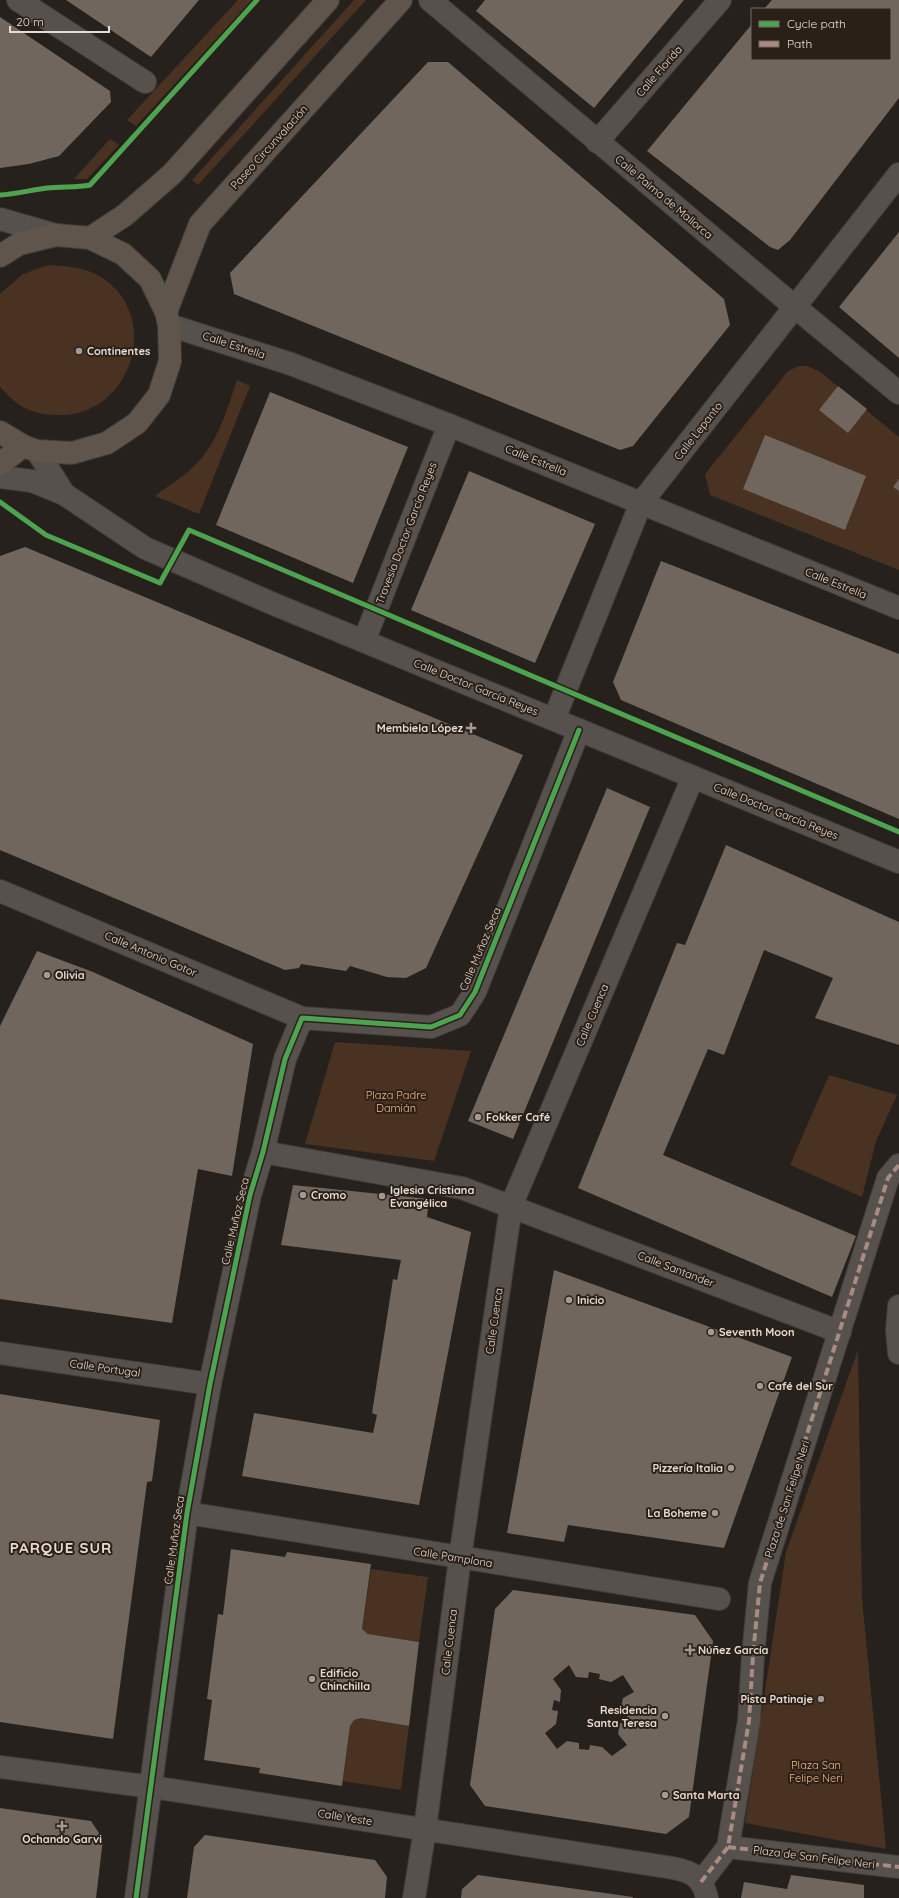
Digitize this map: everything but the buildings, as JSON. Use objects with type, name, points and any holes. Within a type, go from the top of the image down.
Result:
[{"type":"main road","points":[[90,238],[125,215],[172,174],[328,0]]},
{"type":"main road","name":"Paseo Circunvalación","points":[[168,319],[200,224],[401,0]]},
{"type":"main road","points":[[0,256],[19,244],[56,235],[90,238],[123,254],[150,279],[168,319],[170,361],[159,395],[137,423],[107,443],[72,453],[30,448],[0,432]]},
{"type":"main road","points":[[0,464],[30,448]]},
{"type":"street","points":[[18,0],[145,82]]},
{"type":"street","name":"Calle Palma de Mallorca","points":[[430,0],[795,308],[899,393]]},
{"type":"street","name":"Calle Florida","points":[[598,142],[720,0]]},
{"type":"street","name":"Calle Lepanto","points":[[554,719],[641,503],[899,174]]},
{"type":"street","points":[[0,219],[56,235]]},
{"type":"street","name":"Calle Estrella","points":[[168,319],[292,364],[449,425],[899,608]]},
{"type":"street","name":"Travesía Doctor García Reyes","points":[[364,641],[449,425]]},
{"type":"street","name":"Calle Doctor García Reyes","points":[[30,448],[64,494]]},
{"type":"street","name":"Calle Doctor García Reyes","points":[[0,477],[32,481],[64,494],[145,548],[364,641],[899,862]]},
{"type":"street","name":"Calle Muñoz Seca","points":[[136,1898],[152,1787],[187,1513],[210,1384],[250,1195],[263,1152],[285,1059],[302,1018],[431,1027],[460,1015],[475,992],[579,730]]},
{"type":"street","name":"Calle Cuenca","points":[[414,1898],[426,1829],[460,1558],[511,1206],[693,777]]},
{"type":"street","name":"Calle Antonio Gotor","points":[[2,897],[302,1018]]},
{"type":"street","name":"Calle Santander","points":[[263,1152],[462,1188],[840,1332]]},
{"type":"street","name":"Plaza de San Felipe Neri","points":[[699,1884],[728,1847],[749,1721],[753,1655],[760,1583],[888,1178],[899,1165]]},
{"type":"street","points":[[899,1306],[897,1330],[899,1353]]},
{"type":"street","name":"Calle Portugal","points":[[0,1353],[210,1384]]},
{"type":"street","name":"Calle Pamplona","points":[[187,1513],[719,1599]]},
{"type":"street","name":"Calle Yeste","points":[[0,1767],[152,1787],[426,1829],[699,1884]]},
{"type":"street","name":"Plaza de San Felipe Neri","points":[[728,1847],[899,1867]]},
{"type":"green space","points":[[238,0],[252,0],[136,126],[127,120]]},
{"type":"green space","points":[[354,0],[366,0],[198,185],[192,180]]},
{"type":"green space","points":[[110,139],[119,145],[87,179],[74,179]]},
{"type":"green space","points":[[48,265],[82,269],[101,277],[120,294],[131,315],[134,338],[130,361],[120,382],[105,400],[84,411],[58,415],[37,412],[18,404],[0,387],[0,294],[23,274]]},
{"type":"green space","points":[[799,366],[807,366],[819,371],[899,437],[899,570],[710,495],[705,474],[788,371]]},
{"type":"green space","points":[[237,380],[250,386],[199,514],[155,496],[190,470],[207,451],[218,432]]},
{"type":"green space","name":"Plaza Padre Damián","points":[[335,1042],[471,1051],[434,1161],[305,1144]]},
{"type":"green space","points":[[829,1075],[897,1095],[876,1141],[862,1197],[790,1165]]},
{"type":"green space","name":"Plaza San Felipe Neri","points":[[858,1350],[862,1598],[886,1849],[745,1823],[786,1552]]},
{"type":"green space","points":[[371,1569],[428,1577],[419,1642],[368,1634],[362,1629]]},
{"type":"green space","points":[[361,1718],[409,1726],[401,1790],[343,1781],[350,1726],[354,1720]]},
{"type":"marked path","points":[[701,1882],[728,1847],[749,1721],[753,1655],[760,1583],[888,1178],[899,1165]]},
{"type":"marked path","points":[[728,1847],[899,1867]]},
{"type":"cycle path","points":[[0,195],[47,188],[90,185],[257,0]]},
{"type":"cycle path","points":[[0,502],[46,535],[160,583],[189,530],[899,832]]},
{"type":"cycle path","points":[[136,1898],[187,1513],[210,1384],[250,1195],[263,1152],[285,1059],[302,1018],[431,1027],[460,1015],[475,992],[579,730]]},
{"type":"place","name":"Continentes","points":[[79,351]]},
{"type":"place","name":"Membiela López","points":[[471,728]]},
{"type":"place","name":"Olivia","points":[[47,975]]},
{"type":"place","name":"Fokker Café","points":[[478,1117]]},
{"type":"place","name":"Cromo","points":[[303,1195]]},
{"type":"place","name":"Iglesia Cristiana Evangélica","points":[[382,1196]]},
{"type":"place","name":"Inicio","points":[[569,1300]]},
{"type":"place","name":"Seventh Moon","points":[[711,1332]]},
{"type":"place","name":"Café del Sur","points":[[760,1386]]},
{"type":"place","name":"Pizzería Italia","points":[[731,1468]]},
{"type":"place","name":"La Boheme","points":[[715,1513]]},
{"type":"place","name":"Núñez García","points":[[690,1650]]},
{"type":"place","name":"Edificio Chinchilla","points":[[312,1679]]},
{"type":"place","name":"Pista Patinaje","points":[[821,1699]]},
{"type":"place","name":"Residencia Santa Teresa","points":[[665,1716]]},
{"type":"place","name":"Santa Marta","points":[[665,1795]]},
{"type":"place","name":"Ochando Garvi","points":[[62,1826]]},
{"type":"district","name":"PARQUE SUR","points":[[61,1547]]}]
